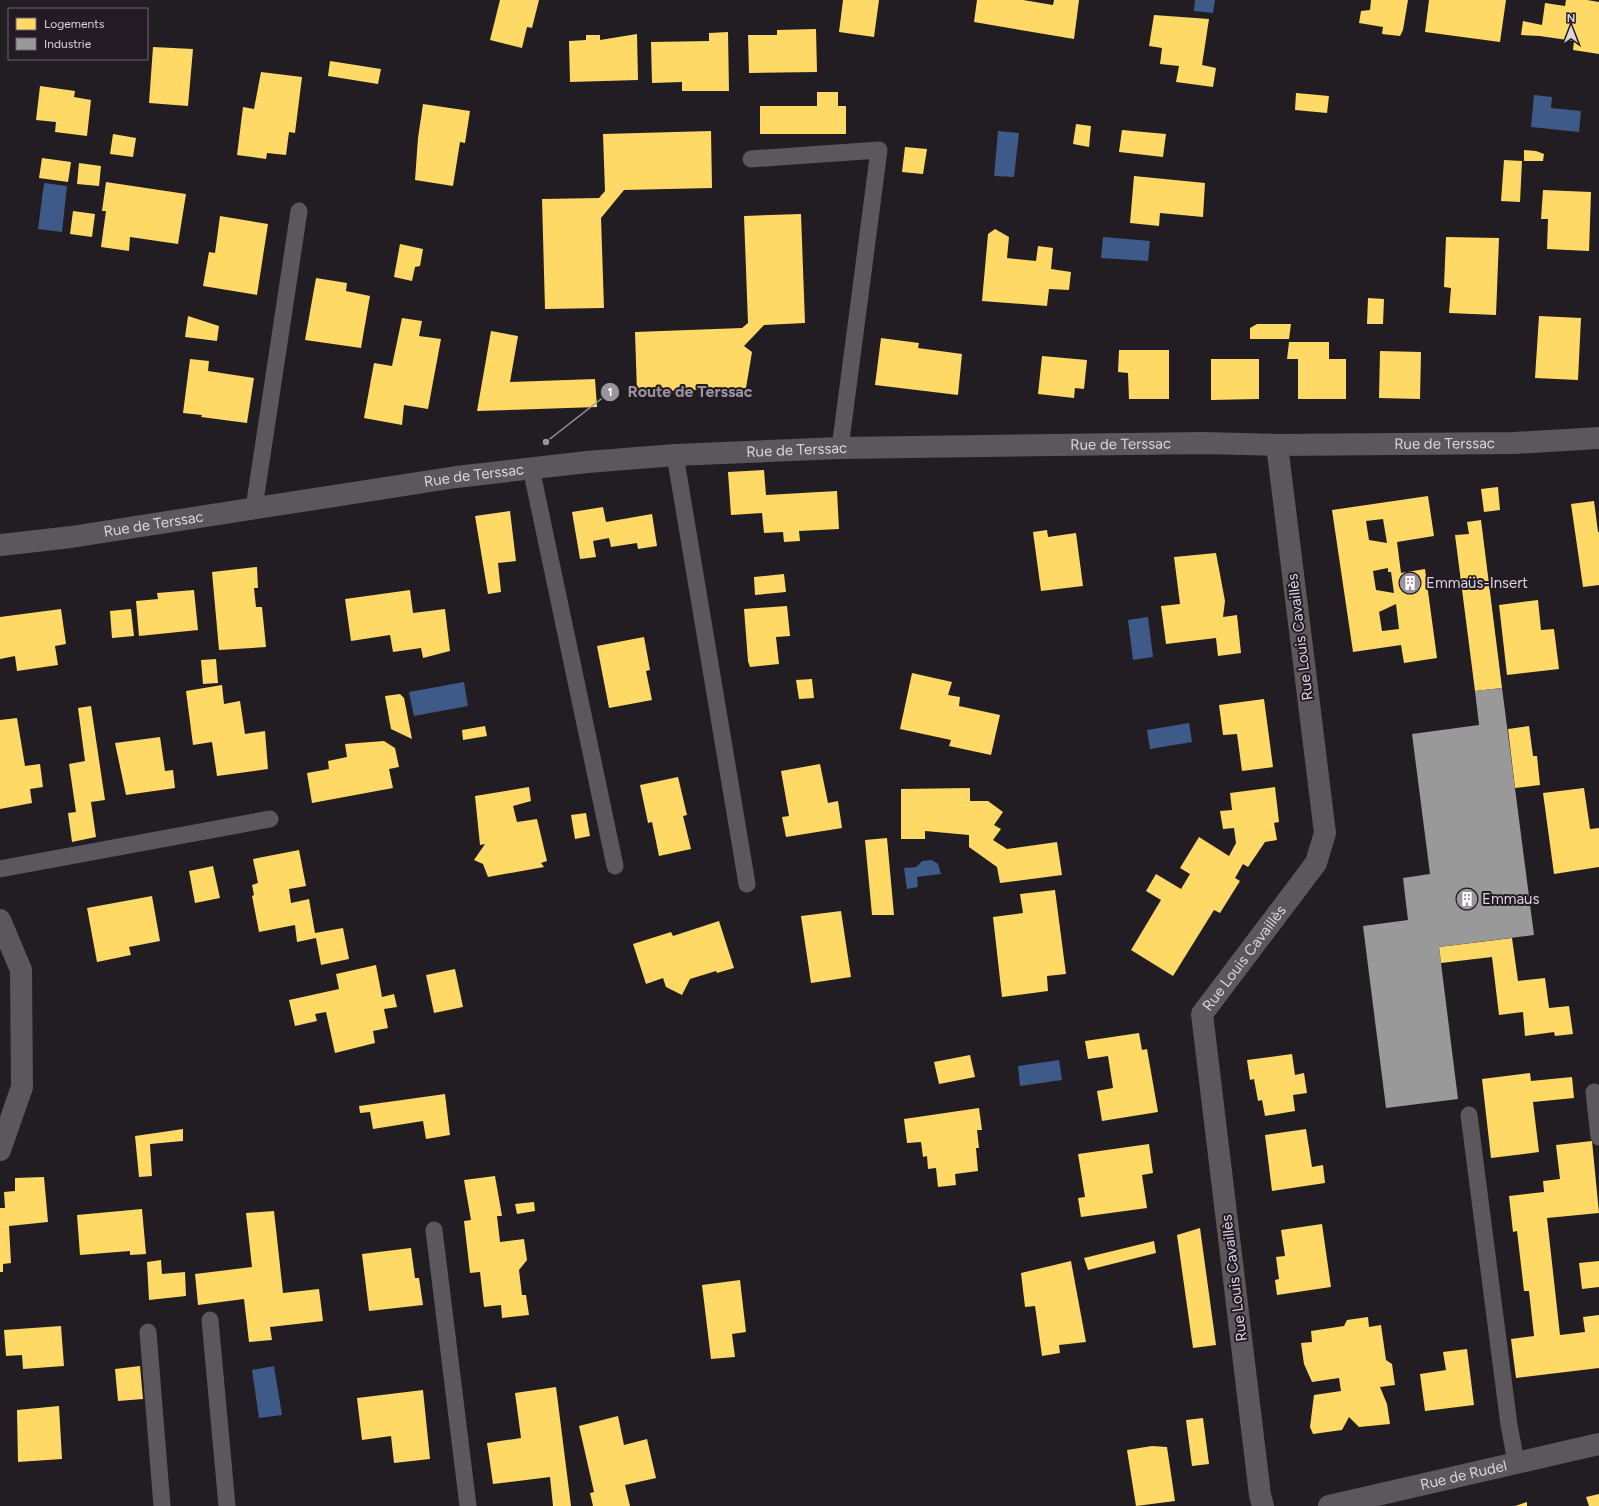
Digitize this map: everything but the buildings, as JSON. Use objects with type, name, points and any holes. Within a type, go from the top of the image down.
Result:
[{"type":"street","name":"Rue de Terssac","points":[[0,545],[71,537],[456,477],[531,468],[675,455],[840,448],[1203,443],[1277,445],[1514,443],[1599,438]]},
{"type":"street","name":"Rue Louis Cavaillès","points":[[1263,1506],[1259,1487],[1202,1014],[1316,863],[1324,833],[1277,445]]},
{"type":"street","points":[[0,920],[21,970],[22,1088],[0,1150]]},
{"type":"street","name":"Rue de Rudel","points":[[1329,1506],[1599,1444]]},
{"type":"lane","points":[[751,159],[879,150],[840,448]]},
{"type":"lane","points":[[254,508],[298,211]]},
{"type":"lane","points":[[675,455],[747,884]]},
{"type":"lane","points":[[531,468],[615,866]]},
{"type":"lane","points":[[0,869],[270,819]]},
{"type":"lane","points":[[1594,1092],[1599,1137]]},
{"type":"lane","points":[[1469,1115],[1509,1425],[1516,1462]]},
{"type":"lane","points":[[434,1230],[468,1506]]},
{"type":"lane","points":[[210,1320],[227,1506]]},
{"type":"lane","points":[[148,1332],[162,1506]]},
{"type":"water","points":[[1195,0],[1215,0],[1213,13],[1194,11]]},
{"type":"water","points":[[1534,95],[1552,97],[1551,108],[1581,111],[1579,132],[1531,127]]},
{"type":"water","points":[[998,131],[1019,133],[1014,177],[994,176]]},
{"type":"water","points":[[44,183],[67,186],[62,232],[38,229]]},
{"type":"water","points":[[1103,237],[1150,241],[1148,261],[1101,258]]},
{"type":"water","points":[[1148,617],[1153,657],[1133,660],[1128,620]]},
{"type":"water","points":[[464,682],[468,706],[414,716],[409,692]]},
{"type":"water","points":[[1189,723],[1192,742],[1150,749],[1147,730]]},
{"type":"water","points":[[932,860],[938,864],[941,874],[917,877],[918,887],[907,889],[904,868],[916,867],[922,861]]},
{"type":"water","points":[[1059,1060],[1062,1080],[1020,1086],[1018,1066]]},
{"type":"water","points":[[274,1366],[282,1415],[259,1418],[252,1370]]},
{"type":"place","name":"Route de Terssac","points":[[546,442]]},
{"type":"place","name":"Emmaüs-Insert","points":[[1410,583]]},
{"type":"place","name":"Emmaus","points":[[1467,899]]}]
